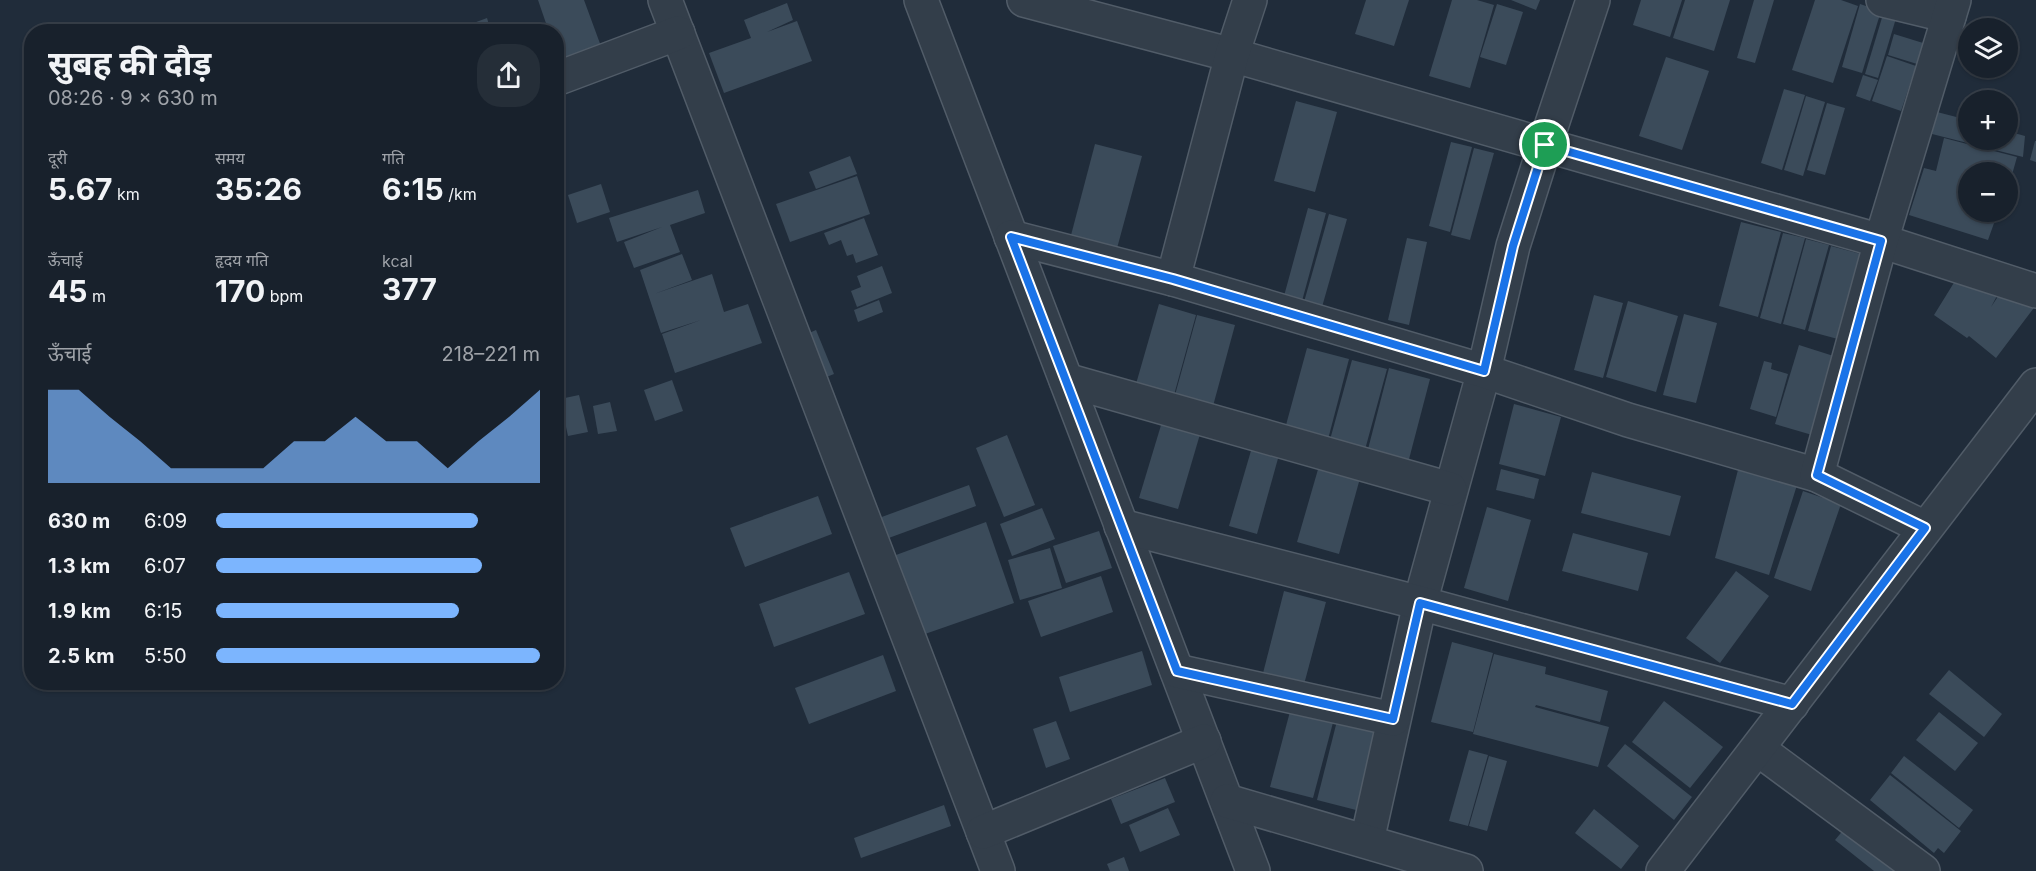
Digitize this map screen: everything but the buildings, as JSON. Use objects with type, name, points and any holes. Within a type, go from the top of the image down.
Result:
[{"type":"street","points":[[665,0],[998,871]]},
{"type":"street","points":[[921,0],[1253,871]]},
{"type":"street","points":[[1173,279],[1232,55],[1250,0]]},
{"type":"street","points":[[1367,841],[1420,603],[1484,371],[1513,246],[1593,0]]},
{"type":"street","points":[[1817,475],[1881,241],[1952,8],[1884,0]]},
{"type":"street","points":[[1031,1],[1232,55],[1881,241],[2036,291]]},
{"type":"street","points":[[564,76],[678,33]]},
{"type":"street","points":[[1011,237],[1173,279],[1484,371],[1628,420],[1817,475],[1925,528]]},
{"type":"street","points":[[1066,380],[1450,489]]},
{"type":"street","points":[[1663,871],[2036,386]]},
{"type":"street","points":[[1121,526],[1420,603],[1792,704]]},
{"type":"street","points":[[1177,671],[1393,719]]},
{"type":"street","points":[[983,832],[1204,741]]},
{"type":"street","points":[[1758,748],[1923,871]]},
{"type":"street","points":[[1227,801],[1466,871]]},
{"type":"route","points":[[1545,145],[1881,241],[1817,475],[1925,528],[1792,704],[1420,603],[1393,719],[1177,671],[1011,237],[1173,279],[1484,371],[1513,246],[1545,145]]}]
